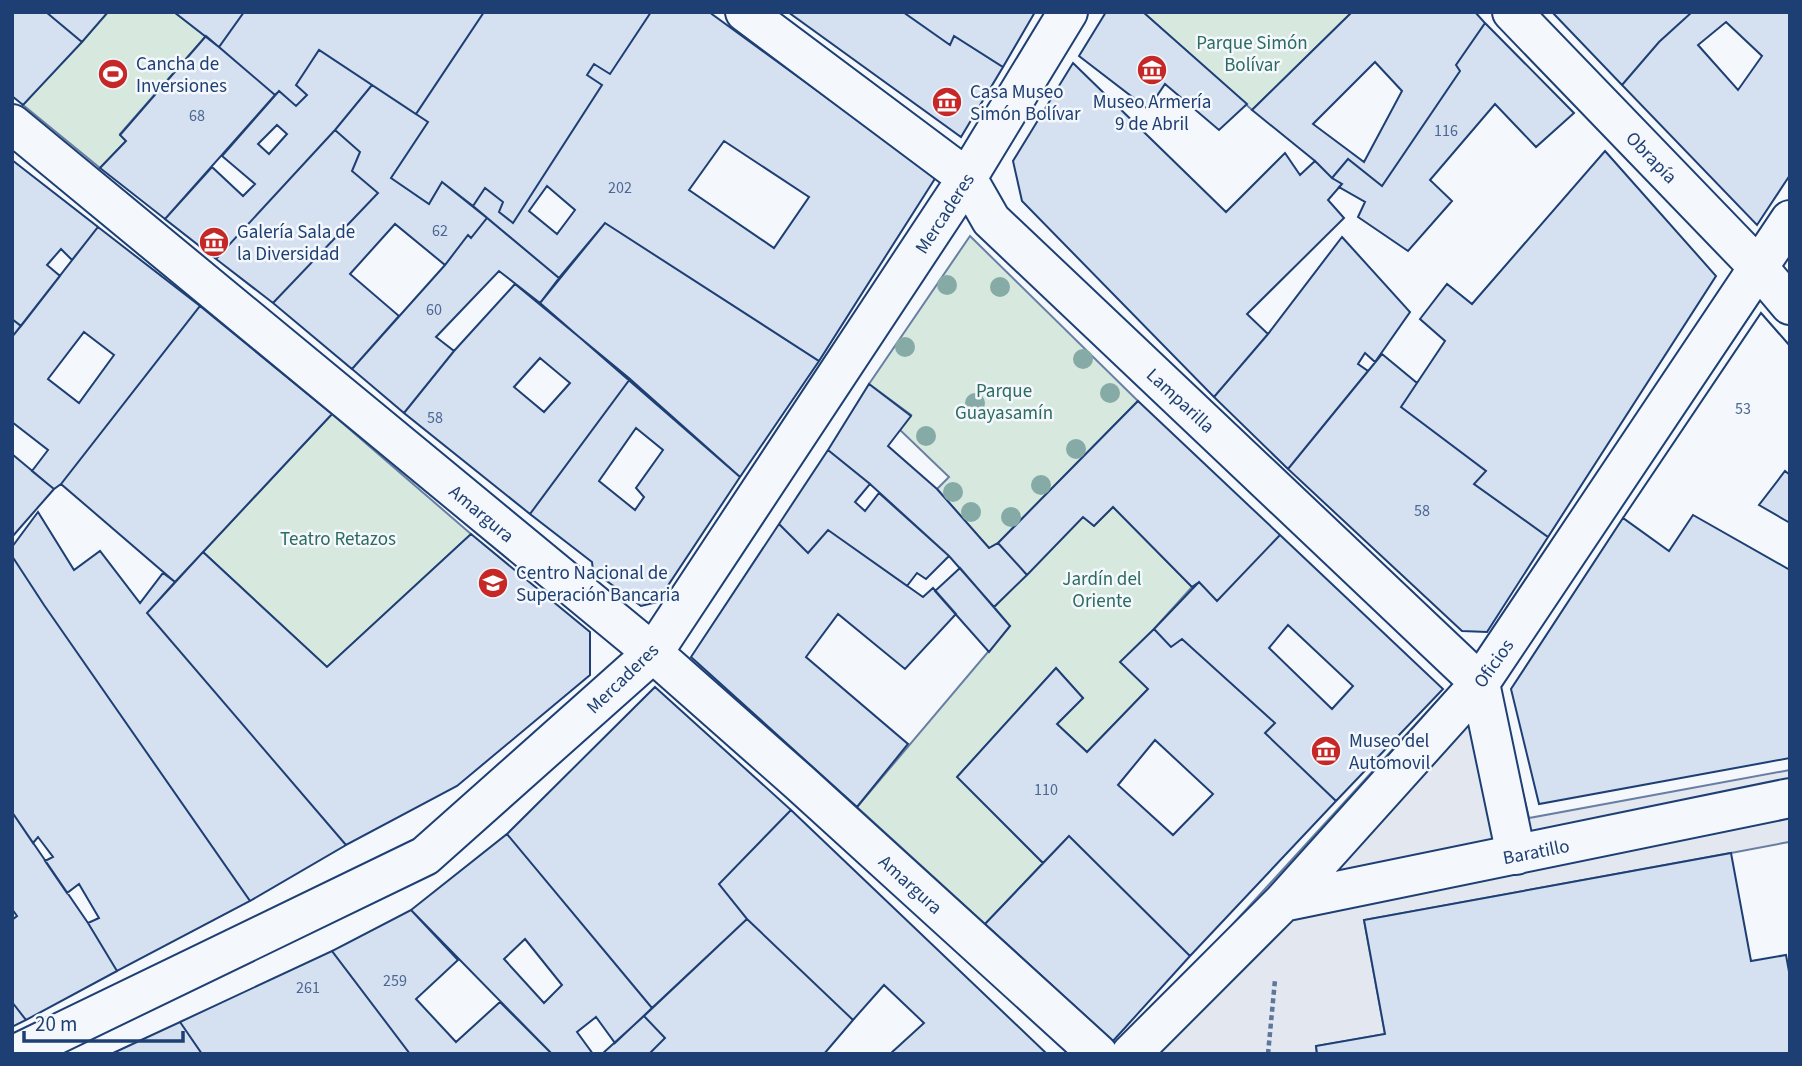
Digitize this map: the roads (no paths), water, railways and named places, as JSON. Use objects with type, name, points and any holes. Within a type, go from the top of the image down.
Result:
[{"type":"street","name":"Mercaderes","points":[[16,1054],[425,856],[653,653],[967,178],[1068,12]]},
{"type":"street","name":"Obrapía","points":[[1512,12],[1758,267],[1790,304]]},
{"type":"street","name":"Lamparilla","points":[[757,21],[967,178],[991,220],[1480,683]]},
{"type":"street","name":"Amargura","points":[[12,124],[653,653],[1098,1054]]},
{"type":"street","name":"Oficios","points":[[1131,1054],[1283,902],[1480,683],[1790,220]]},
{"type":"street","points":[[1480,683],[1525,853]]},
{"type":"street","name":"Baratillo","points":[[1283,902],[1790,799]]},
{"type":"place","name":"Museo Armería 9 de Abril","points":[[1152,70]]},
{"type":"place","name":"Cancha de Inversiones","points":[[113,74]]},
{"type":"place","name":"Casa Museo Simón Bolívar","points":[[947,102]]},
{"type":"place","name":"Galería Sala de la Diversidad","points":[[214,242]]},
{"type":"place","name":"Centro Nacional de Superación Bancaria","points":[[493,583]]},
{"type":"place","name":"Museo del Automovil","points":[[1326,751]]},
{"type":"park label","name":"Parque Simón Bolívar","points":[[1252,53]]},
{"type":"park label","name":"Parque Guayasamín","points":[[1004,401]]},
{"type":"park label","name":"Teatro Retazos","points":[[338,538]]},
{"type":"park label","name":"Jardín del Oriente","points":[[1102,589]]}]
